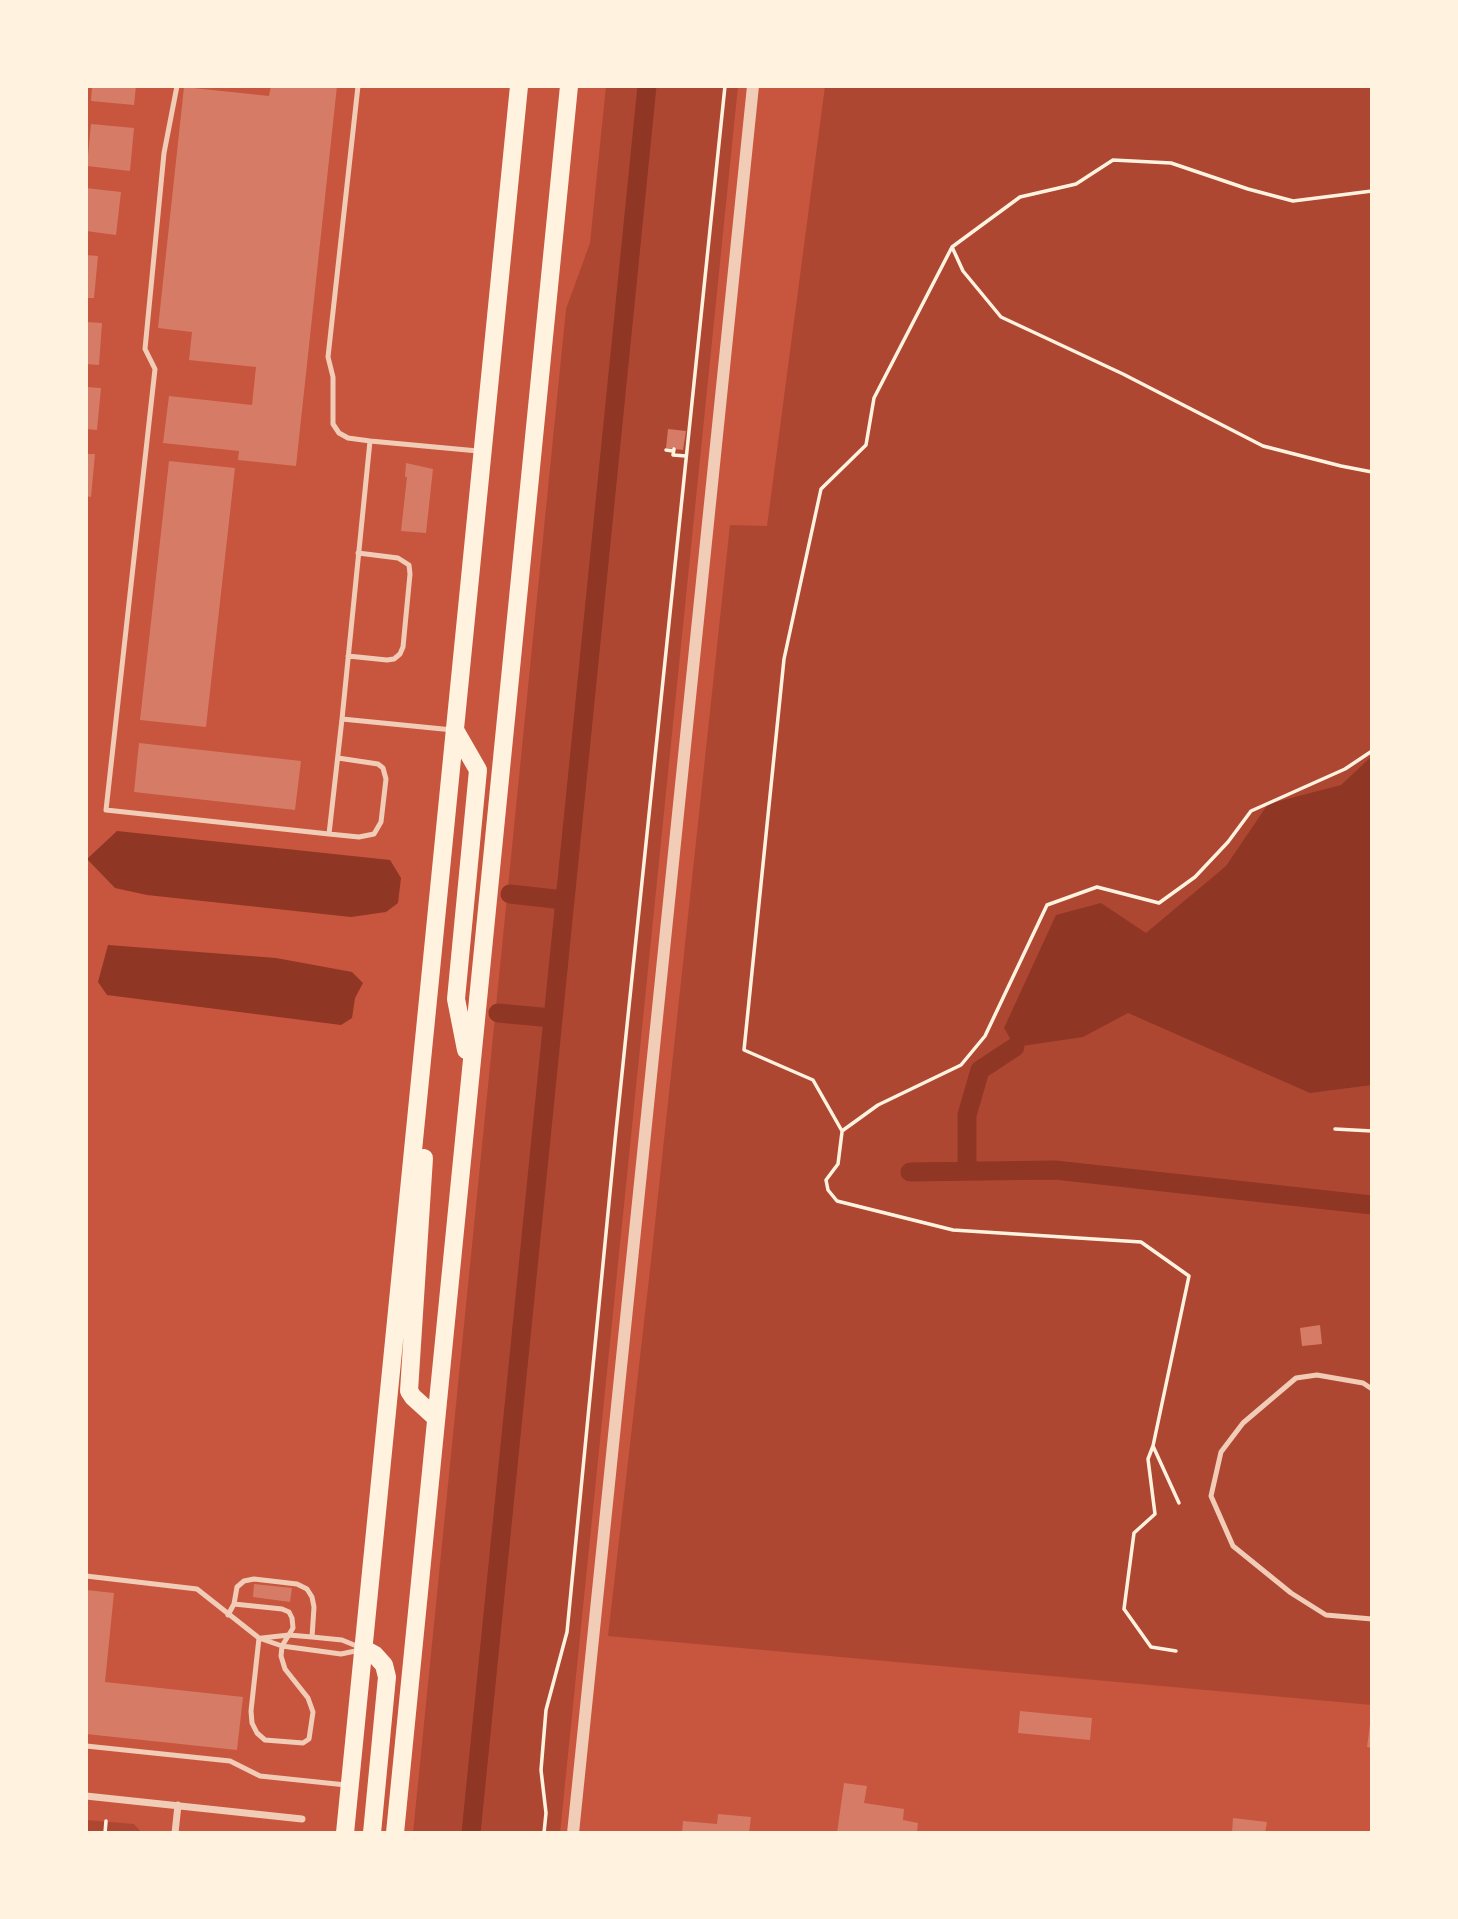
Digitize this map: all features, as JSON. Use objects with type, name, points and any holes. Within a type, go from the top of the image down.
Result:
[{"type":"main road","points":[[345,1833],[519,86]]},
{"type":"main road","points":[[394,1833],[569,86]]},
{"type":"main road","points":[[455,730],[478,770],[456,999],[470,1067]]},
{"type":"main road","points":[[417,1116],[424,1164],[409,1391],[412,1397],[435,1416]]},
{"type":"main road","points":[[364,1649],[375,1655],[384,1665],[387,1676],[372,1833]]},
{"type":"street","points":[[573,1833],[753,86]]},
{"type":"street","points":[[86,1796],[302,1819]]},
{"type":"street","points":[[175,1833],[178,1805]]},
{"type":"lane","points":[[177,86],[164,153],[160,192],[145,349],[155,369],[106,810],[359,837],[374,834],[381,822],[386,779],[383,768],[378,764],[338,758]]},
{"type":"lane","points":[[358,86],[328,357],[333,377],[333,424],[339,433],[348,438],[484,452]]},
{"type":"lane","points":[[330,834],[370,441]]},
{"type":"lane","points":[[348,656],[394,659],[403,647],[409,565],[398,558],[359,553]]},
{"type":"lane","points":[[342,719],[455,730]]},
{"type":"lane","points":[[1372,1389],[1363,1383],[1317,1376],[1296,1378],[1243,1423],[1221,1452],[1211,1496],[1233,1546],[1291,1593],[1326,1615],[1372,1619]]},
{"type":"lane","points":[[86,1576],[197,1589],[259,1638],[282,1646],[341,1654],[364,1649]]},
{"type":"lane","points":[[229,1615],[237,1587],[244,1581],[254,1579],[297,1584],[307,1588],[312,1597],[312,1637]]},
{"type":"lane","points":[[234,1604],[282,1609],[289,1612],[292,1618],[293,1628],[282,1646],[281,1656],[285,1670],[308,1698],[313,1712],[309,1739],[303,1743],[265,1740],[257,1733],[252,1723],[259,1638]]},
{"type":"lane","points":[[259,1638],[289,1635],[342,1640],[364,1649]]},
{"type":"lane","points":[[86,1746],[230,1761],[260,1776],[349,1786]]},
{"type":"path","points":[[544,1833],[546,1813],[541,1770],[546,1710],[567,1632],[725,86]]},
{"type":"path","points":[[1176,1651],[1150,1647],[1124,1609],[1134,1533],[1155,1514],[1148,1459],[1189,1276],[1141,1242],[953,1230],[837,1201],[828,1189],[826,1180],[838,1164],[842,1131],[813,1080],[744,1050],[785,659],[821,489],[866,445],[874,398],[952,247],[1020,197],[1076,184],[1113,160],[1171,163],[1293,201],[1372,191]]},
{"type":"path","points":[[952,247],[964,271],[1001,317],[1124,374],[1263,446],[1372,472]]},
{"type":"path","points":[[666,450],[674,450],[673,454],[686,456]]},
{"type":"path","points":[[842,1131],[878,1105],[961,1065],[985,1036],[1047,905],[1097,887],[1159,903],[1195,877],[1228,842],[1251,811],[1345,769],[1372,751]]},
{"type":"path","points":[[1335,1129],[1372,1131]]},
{"type":"path","points":[[1153,1446],[1179,1503]]},
{"type":"path","points":[[104,1833],[106,1821]]},
{"type":"shaded area","points":[[606,86],[738,86],[560,1833],[413,1833],[566,309],[590,243]]},
{"type":"shaded area","points":[[825,86],[1372,86],[1372,1705],[608,1636],[730,525],[767,526]]},
{"type":"shaded area","points":[[1372,756],[1372,1085],[1310,1093],[1128,1013],[1083,1037],[1015,1047],[1004,1028],[1056,915],[1101,903],[1146,933],[1226,866],[1268,804],[1341,785]]},
{"type":"shaded area","points":[[117,831],[390,860],[401,878],[398,903],[386,912],[351,917],[147,895],[115,888],[87,859]]},
{"type":"shaded area","points":[[108,945],[276,958],[352,972],[363,983],[355,998],[352,1018],[341,1025],[107,995],[98,982]]},
{"type":"shaded area","points":[[86,1820],[134,1824],[142,1833],[86,1833]]},
{"type":"building","points":[[92,86],[136,86],[134,105],[91,101]]},
{"type":"building","points":[[271,86],[337,86],[296,466],[238,460],[239,451],[163,443],[169,396],[252,405],[256,367],[189,360],[192,332],[158,328],[184,87],[269,96]]},
{"type":"building","points":[[91,124],[134,128],[130,171],[87,166]]},
{"type":"building","points":[[86,188],[121,192],[116,235],[86,231]]},
{"type":"building","points":[[86,255],[98,256],[94,298],[86,298]]},
{"type":"building","points":[[86,322],[102,323],[99,365],[86,364]]},
{"type":"building","points":[[86,387],[101,388],[97,430],[86,429]]},
{"type":"building","points":[[668,429],[686,431],[683,450],[666,448]]},
{"type":"building","points":[[86,454],[95,454],[91,497],[86,496]]},
{"type":"building","points":[[169,461],[235,468],[206,727],[140,720]]},
{"type":"building","points":[[406,463],[433,469],[426,533],[401,531]]},
{"type":"building","points":[[139,743],[301,761],[295,810],[134,792]]},
{"type":"building","points":[[1320,1325],[1322,1344],[1302,1346],[1300,1328]]},
{"type":"building","points":[[254,1584],[292,1588],[290,1602],[253,1597]]},
{"type":"building","points":[[86,1590],[114,1593],[105,1682],[243,1697],[237,1750],[86,1734]]},
{"type":"building","points":[[1020,1711],[1092,1718],[1090,1740],[1018,1733]]},
{"type":"building","points":[[1372,1724],[1372,1748],[1367,1747]]},
{"type":"building","points":[[844,1783],[867,1786],[864,1803],[904,1809],[903,1820],[918,1823],[917,1833],[837,1833]]},
{"type":"building","points":[[718,1814],[751,1817],[749,1833],[682,1833],[683,1821],[717,1824]]},
{"type":"building","points":[[1233,1818],[1267,1822],[1265,1833],[1232,1833]]},
{"type":"waterway","points":[[471,1833],[647,86]]},
{"type":"waterway","points":[[510,894],[564,900]]},
{"type":"waterway","points":[[498,1013],[552,1018]]},
{"type":"waterway","points":[[967,1171],[967,1115],[980,1070],[1015,1047]]},
{"type":"waterway","points":[[910,1172],[1055,1170],[1372,1205]]}]
